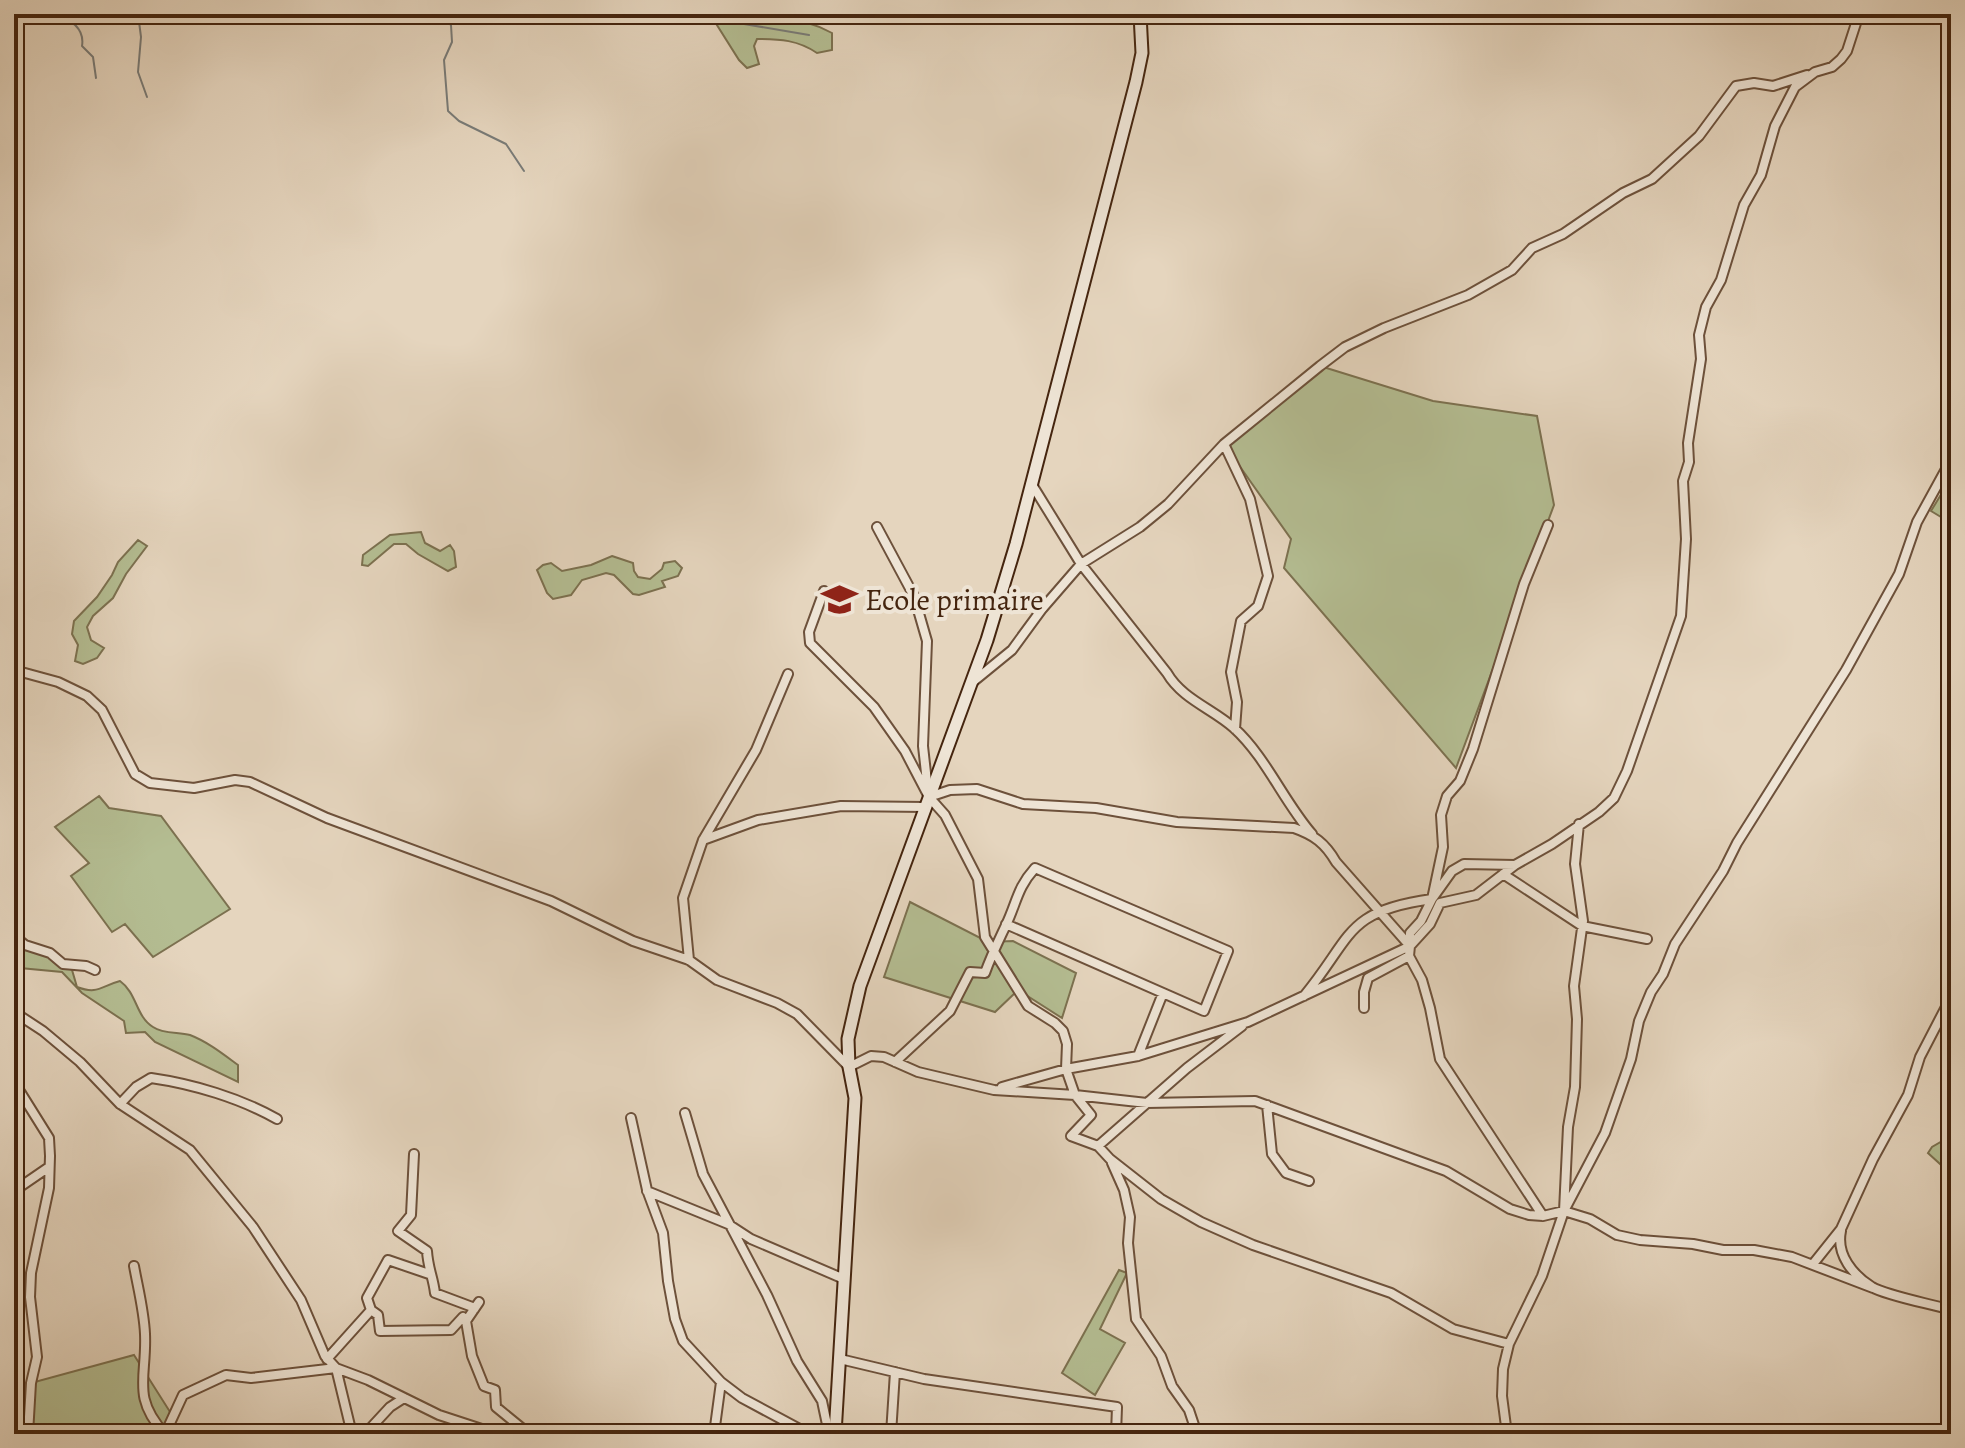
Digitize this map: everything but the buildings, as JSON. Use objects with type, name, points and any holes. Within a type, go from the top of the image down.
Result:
[{"type":"street","points":[[832,1434],[840,1359],[855,1098],[848,1039],[860,986],[974,681],[1016,544],[1142,56],[1140,14]]},
{"type":"street","points":[[974,681],[1012,650],[1081,564],[1113,547],[1168,504],[1224,444],[1345,347],[1468,295],[1512,270],[1532,248],[1563,234],[1623,193],[1652,179],[1699,136],[1736,86],[1754,83],[1773,86],[1832,67],[1847,51],[1859,14]]},
{"type":"street","points":[[1364,1008],[1368,978],[1410,951],[1430,924],[1440,903],[1476,895],[1614,798],[1627,771],[1681,616],[1686,539],[1683,481],[1689,462],[1688,443],[1701,359],[1699,335],[1706,307],[1721,280],[1739,216],[1761,175],[1775,126],[1795,87],[1815,72]]},
{"type":"street","points":[[1224,444],[1250,499],[1268,576],[1258,606],[1241,621],[1231,672],[1237,702],[1235,729]]},
{"type":"street","points":[[1507,1434],[1502,1383],[1509,1344],[1542,1276],[1564,1211],[1605,1133],[1631,1059],[1639,1021],[1651,992],[1663,974],[1675,944],[1846,670],[1899,574],[1917,522],[1951,460]]},
{"type":"street","points":[[1031,483],[1081,564],[1174,686],[1235,729],[1285,794],[1293,812],[1327,846],[1336,862],[1410,951],[1430,1008],[1440,1059],[1543,1216]]},
{"type":"street","points":[[1432,899],[1443,847],[1441,815],[1447,796],[1460,781],[1473,749],[1516,608],[1548,525]]},
{"type":"street","points":[[877,527],[914,596],[927,641],[923,746],[927,802]]},
{"type":"street","points":[[824,591],[809,632],[810,643],[874,707],[891,729],[927,802],[945,815],[978,879],[985,937],[1028,1006],[1063,1031],[1067,1044],[1066,1069],[1075,1095],[1091,1115],[1071,1136],[1098,1146],[1161,1199],[1201,1222],[1253,1245],[1391,1293],[1453,1329],[1509,1344]]},
{"type":"street","points":[[14,670],[58,682],[87,696],[102,710],[135,774],[150,783],[194,788],[235,780],[250,782],[327,818],[551,901],[633,941],[689,960],[717,980],[797,1014],[849,1067]]},
{"type":"street","points":[[689,960],[683,898],[703,840],[756,750],[788,674]]},
{"type":"street","points":[[703,840],[758,820],[841,806],[927,802],[950,790],[977,789],[1023,804],[1096,808],[1177,822],[1294,828],[1312,834]]},
{"type":"street","points":[[1564,1211],[1568,1127],[1575,1087],[1577,1019],[1574,986],[1582,926],[1575,854],[1579,824]]},
{"type":"street","points":[[1410,951],[1410,933],[1452,871],[1464,864],[1515,865]]},
{"type":"street","points":[[895,1062],[950,1011],[970,972],[985,973],[1022,883],[1035,868],[1228,951],[1204,1011],[1006,924]]},
{"type":"street","points":[[1503,874],[1582,926],[1647,939]]},
{"type":"street","points":[[1304,996],[1352,928],[1379,910],[1432,899]]},
{"type":"street","points":[[14,936],[25,945],[50,953],[63,964],[95,970]]},
{"type":"street","points":[[994,1090],[1066,1069],[1138,1056],[1248,1022],[1410,951]]},
{"type":"street","points":[[1813,1264],[1841,1229],[1873,1159],[1908,1095],[1920,1057],[1951,992]]},
{"type":"street","points":[[1138,1056],[1163,993]]},
{"type":"street","points":[[14,1012],[80,1062],[120,1104],[190,1150],[253,1227],[301,1300],[327,1359],[336,1368],[439,1415],[497,1434]]},
{"type":"street","points":[[1098,1146],[1187,1068],[1248,1022]]},
{"type":"street","points":[[849,1067],[871,1056],[884,1057],[918,1072],[994,1090],[1147,1103],[1255,1101],[1434,1166],[1510,1209],[1529,1215],[1543,1216],[1564,1211],[1590,1219],[1617,1235],[1640,1240],[1723,1250],[1754,1250],[1813,1264],[1873,1288],[1951,1310]]},
{"type":"street","points":[[120,1104],[136,1087],[151,1078],[259,1108],[277,1119]]},
{"type":"street","points":[[14,1082],[49,1138],[49,1188],[31,1273],[30,1297],[37,1357],[31,1383],[28,1434]]},
{"type":"street","points":[[1267,1105],[1272,1154],[1286,1173],[1309,1181]]},
{"type":"street","points":[[685,1113],[703,1174],[767,1295],[797,1361],[822,1401],[832,1434]]},
{"type":"street","points":[[631,1118],[647,1190],[663,1233],[670,1294],[683,1341],[721,1382],[742,1398],[809,1434]]},
{"type":"street","points":[[414,1154],[411,1215],[398,1231],[427,1251],[435,1293],[477,1305],[451,1330],[380,1331],[378,1315],[371,1310],[367,1298],[388,1260],[430,1275]]},
{"type":"street","points":[[1110,1159],[1124,1190],[1130,1217],[1128,1243],[1136,1319],[1161,1356],[1172,1386],[1189,1410],[1197,1434]]},
{"type":"street","points":[[14,1191],[49,1167]]},
{"type":"street","points":[[647,1190],[844,1279]]},
{"type":"street","points":[[1841,1229],[1840,1252],[1847,1264],[1873,1288]]},
{"type":"street","points":[[134,1266],[145,1334],[141,1394],[165,1434],[183,1395],[226,1375],[265,1377],[336,1368]]},
{"type":"street","points":[[446,1297],[464,1319],[472,1356],[484,1386],[495,1390],[496,1407],[529,1434]]},
{"type":"street","points":[[327,1359],[371,1310]]},
{"type":"street","points":[[840,1359],[895,1372],[1117,1407],[1116,1434]]},
{"type":"street","points":[[336,1368],[352,1434]]},
{"type":"street","points":[[891,1434],[895,1372]]},
{"type":"street","points":[[714,1434],[721,1382]]},
{"type":"street","points":[[365,1434],[390,1407],[404,1398]]},
{"type":"green space","points":[[710,14],[772,16],[818,26],[832,33],[832,50],[817,53],[788,41],[757,39],[754,46],[759,64],[747,68]]},
{"type":"green space","points":[[1320,366],[1433,401],[1537,416],[1554,505],[1456,768],[1284,568],[1291,539],[1224,444]]},
{"type":"green space","points":[[1951,478],[1951,523],[1931,511]]},
{"type":"green space","points":[[421,532],[425,543],[440,551],[450,545],[456,567],[448,571],[406,544],[394,544],[368,566],[362,565],[363,555],[390,535]]},
{"type":"green space","points":[[138,540],[147,546],[113,598],[93,616],[87,627],[91,640],[104,648],[97,658],[83,664],[75,661],[78,645],[72,634],[74,621],[97,597],[118,562]]},
{"type":"green space","points":[[612,556],[633,563],[638,577],[650,579],[662,569],[664,563],[675,561],[682,568],[678,576],[662,581],[665,587],[639,595],[633,594],[614,575],[606,573],[582,580],[571,595],[553,599],[537,570],[551,563],[562,571],[591,565]]},
{"type":"green space","points":[[99,796],[109,808],[161,816],[230,909],[153,957],[125,924],[112,932],[71,876],[89,863],[55,827]]},
{"type":"green space","points":[[910,902],[988,942],[1013,941],[1076,973],[1062,1018],[1018,990],[995,1012],[884,977]]},
{"type":"green space","points":[[14,933],[72,970],[77,987],[95,990],[120,981],[130,992],[147,1023],[161,1031],[190,1035],[215,1048],[238,1065],[238,1082],[155,1042],[145,1032],[126,1033],[124,1021],[82,993],[62,972],[20,968],[14,960]]},
{"type":"green space","points":[[1951,1136],[1951,1174],[1928,1153],[1932,1147]]},
{"type":"green space","points":[[1119,1270],[1127,1273],[1100,1329],[1125,1343],[1095,1395],[1062,1373]]},
{"type":"green space","points":[[134,1355],[172,1415],[165,1434],[28,1434],[31,1383]]},
{"type":"waterway","points":[[55,14],[79,29],[82,46],[93,57],[96,78]]},
{"type":"waterway","points":[[138,14],[141,37],[138,72],[147,97]]},
{"type":"waterway","points":[[436,14],[451,25],[452,42],[444,60],[448,111],[459,121],[506,144],[524,171]]},
{"type":"waterway","points":[[728,14],[744,24],[809,35]]},
{"type":"place","name":"Ecole primaire","points":[[839,600]]}]
